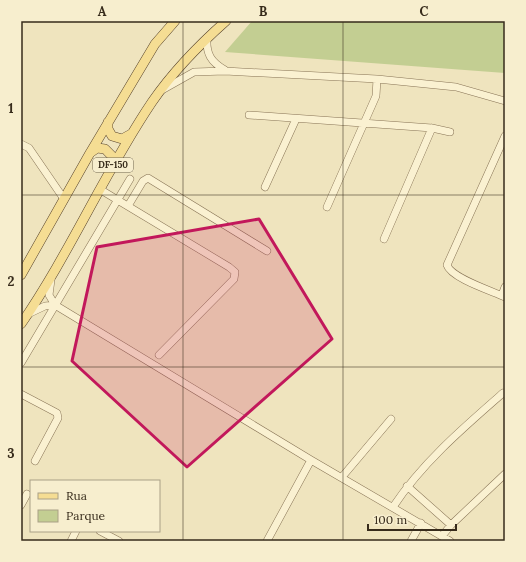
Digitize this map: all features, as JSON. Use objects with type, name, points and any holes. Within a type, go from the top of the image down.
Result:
[{"type":"main road","name":"DF-150","points":[[21,275],[90,153],[155,44],[175,21]]},
{"type":"main road","name":"DF-150","points":[[21,324],[52,278],[113,166],[160,91],[207,38],[226,21]]},
{"type":"main road","points":[[108,122],[110,133],[116,138],[122,139],[132,134]]},
{"type":"main road","points":[[90,153],[97,148],[106,149],[113,157],[113,166]]},
{"type":"street","points":[[207,38],[207,50],[209,56],[216,64],[225,70]]},
{"type":"street","points":[[160,91],[194,72],[225,70],[377,78],[456,87],[505,100]]},
{"type":"street","points":[[327,207],[376,96],[377,78]]},
{"type":"street","points":[[249,115],[432,128],[450,132]]},
{"type":"street","points":[[265,187],[296,119]]},
{"type":"street","points":[[384,239],[432,128]]},
{"type":"street","points":[[505,136],[447,265],[448,269],[456,275],[503,296],[505,287]]},
{"type":"street","points":[[21,144],[29,148],[64,199]]},
{"type":"street","points":[[128,206],[144,181],[148,178],[267,251]]},
{"type":"street","points":[[21,363],[130,179]]},
{"type":"street","points":[[101,190],[235,272],[234,279],[159,355]]},
{"type":"street","points":[[52,278],[49,295],[56,305],[311,460],[450,541]]},
{"type":"street","points":[[28,314],[45,306],[56,305]]},
{"type":"street","points":[[393,507],[408,486],[445,446],[503,393]]},
{"type":"street","points":[[21,394],[57,413],[58,418],[35,461]]},
{"type":"street","points":[[342,477],[391,419]]},
{"type":"street","points":[[267,541],[311,460]]},
{"type":"street","points":[[442,536],[451,525],[505,474]]},
{"type":"street","points":[[408,486],[451,525]]},
{"type":"street","points":[[21,505],[26,493]]},
{"type":"street","points":[[411,541],[421,523]]},
{"type":"street","points":[[71,541],[76,532]]},
{"type":"street","points":[[102,532],[119,541]]},
{"type":"highlighted area","points":[[259,219],[332,339],[187,467],[72,361],[97,247]]},
{"type":"green space","points":[[252,21],[505,21],[505,73],[225,52]]}]
